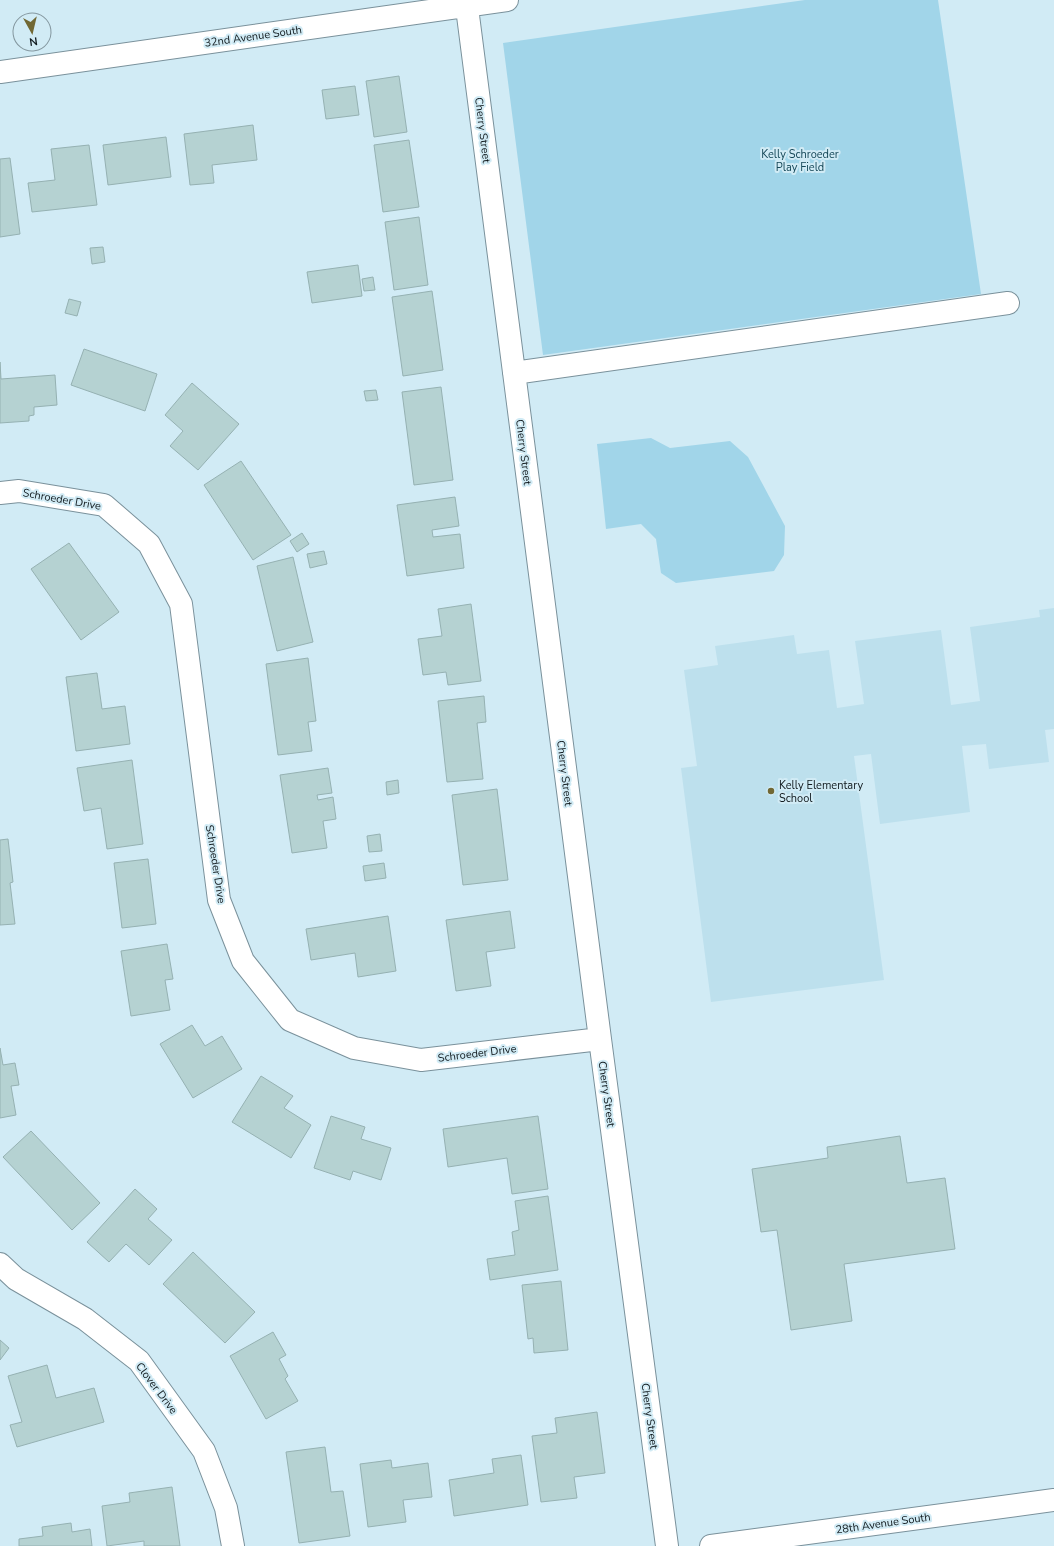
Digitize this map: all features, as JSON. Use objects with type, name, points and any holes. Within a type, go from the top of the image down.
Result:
[{"type":"street","name":"32nd Avenue South","points":[[0,72],[466,3],[507,0]]},
{"type":"street","name":"Cherry Street","points":[[466,3],[667,1546]]},
{"type":"street","points":[[514,373],[1008,303]]},
{"type":"street","name":"Schroeder Drive","points":[[0,493],[19,491],[104,505],[149,544],[181,604],[219,900],[243,961],[290,1020],[354,1048],[421,1060],[600,1039]]},
{"type":"street","name":"Clover Drive","points":[[0,1264],[16,1279],[84,1319],[139,1362],[204,1451],[226,1508],[233,1546]]},
{"type":"street","name":"28th Avenue South","points":[[711,1546],[1054,1500]]},
{"type":"shaded area","name":"Kelly Elementary School","points":[[1054,608],[1054,729],[1045,730],[1049,762],[989,769],[986,744],[962,746],[970,812],[880,824],[871,754],[854,756],[884,980],[711,1002],[681,768],[697,766],[684,670],[718,665],[715,646],[794,635],[797,654],[829,650],[837,708],[864,704],[855,641],[941,630],[951,705],[980,701],[970,627],[1040,617],[1039,610]]},
{"type":"green space","name":"Kelly Schroeder Play Field","points":[[805,0],[938,0],[981,294],[543,355],[503,43]]},
{"type":"green space","points":[[651,438],[670,448],[730,441],[748,457],[785,526],[784,555],[774,571],[676,583],[661,573],[656,539],[641,524],[606,529],[597,444]]},
{"type":"building","points":[[399,76],[407,132],[374,137],[366,81]]},
{"type":"building","points":[[355,86],[359,115],[326,119],[322,90]]},
{"type":"building","points":[[253,125],[257,160],[212,165],[214,183],[190,185],[184,134]]},
{"type":"building","points":[[166,137],[171,177],[108,185],[103,145]]},
{"type":"building","points":[[409,140],[419,207],[383,212],[374,145]]},
{"type":"building","points":[[89,145],[97,205],[32,212],[28,183],[55,180],[51,149]]},
{"type":"building","points":[[10,158],[20,234],[0,237],[0,159]]},
{"type":"building","points":[[419,217],[428,285],[394,290],[385,222]]},
{"type":"building","points":[[103,247],[105,262],[92,264],[90,248]]},
{"type":"building","points":[[358,265],[362,296],[312,303],[307,272]]},
{"type":"building","points":[[373,277],[375,290],[364,291],[362,279]]},
{"type":"building","points":[[432,291],[443,370],[403,376],[392,297]]},
{"type":"building","points":[[69,299],[81,302],[77,316],[65,313]]},
{"type":"building","points":[[84,349],[157,374],[145,411],[71,385]]},
{"type":"building","points":[[0,362],[1,379],[55,375],[57,405],[34,407],[34,415],[29,416],[29,421],[0,423]]},
{"type":"building","points":[[192,383],[239,424],[198,470],[170,446],[183,431],[165,415]]},
{"type":"building","points":[[441,387],[453,480],[414,485],[402,392]]},
{"type":"building","points":[[376,390],[378,400],[366,401],[364,391]]},
{"type":"building","points":[[241,461],[291,535],[253,560],[204,485]]},
{"type":"building","points":[[455,497],[459,526],[432,530],[433,537],[460,534],[464,568],[407,576],[397,505]]},
{"type":"building","points":[[302,533],[309,544],[297,552],[290,541]]},
{"type":"building","points":[[69,543],[119,612],[81,640],[31,569]]},
{"type":"building","points":[[324,551],[327,564],[310,568],[307,554]]},
{"type":"building","points":[[293,557],[313,642],[277,651],[257,566]]},
{"type":"building","points":[[471,604],[481,681],[448,685],[446,672],[423,675],[418,639],[442,636],[438,609]]},
{"type":"building","points":[[308,658],[316,721],[308,722],[312,751],[278,755],[266,664]]},
{"type":"building","points":[[97,673],[102,709],[125,706],[130,744],[76,751],[66,677]]},
{"type":"building","points":[[484,696],[486,722],[477,723],[483,779],[447,782],[438,701]]},
{"type":"building","points":[[132,760],[143,844],[107,849],[101,808],[84,811],[77,768]]},
{"type":"building","points":[[328,768],[332,793],[317,795],[318,800],[333,797],[336,819],[323,821],[327,848],[292,853],[280,775]]},
{"type":"building","points":[[398,780],[399,793],[387,795],[386,782]]},
{"type":"building","points":[[497,789],[508,880],[463,885],[452,795]]},
{"type":"building","points":[[380,834],[382,851],[369,852],[367,836]]},
{"type":"building","points":[[8,839],[13,882],[10,883],[15,924],[0,925],[0,840]]},
{"type":"building","points":[[148,859],[156,924],[122,928],[114,863]]},
{"type":"building","points":[[384,863],[386,878],[365,881],[363,866]]},
{"type":"building","points":[[510,911],[515,948],[486,952],[491,986],[456,991],[446,920]]},
{"type":"building","points":[[388,916],[396,971],[358,977],[355,953],[311,960],[306,929]]},
{"type":"building","points":[[167,944],[173,979],[165,980],[170,1010],[131,1016],[121,951]]},
{"type":"building","points":[[192,1025],[205,1046],[222,1036],[242,1069],[193,1098],[160,1044]]},
{"type":"building","points":[[0,1048],[3,1065],[15,1063],[19,1085],[11,1086],[16,1115],[0,1118]]},
{"type":"building","points":[[261,1076],[293,1096],[284,1108],[311,1125],[291,1158],[232,1122]]},
{"type":"building","points":[[331,1116],[365,1127],[361,1139],[391,1148],[381,1180],[353,1171],[350,1180],[314,1168]]},
{"type":"building","points":[[538,1116],[548,1189],[512,1194],[507,1158],[448,1167],[443,1129]]},
{"type":"building","points":[[31,1131],[100,1203],[72,1230],[3,1157]]},
{"type":"building","points":[[900,1136],[907,1183],[945,1178],[955,1249],[844,1264],[852,1321],[791,1330],[777,1230],[761,1232],[752,1169],[828,1158],[827,1147]]},
{"type":"building","points":[[135,1189],[157,1209],[148,1219],[172,1240],[149,1265],[126,1244],[109,1262],[87,1242]]},
{"type":"building","points":[[548,1196],[558,1270],[490,1280],[487,1259],[515,1255],[512,1232],[519,1230],[515,1201]]},
{"type":"building","points":[[193,1252],[255,1312],[225,1343],[163,1284]]},
{"type":"building","points":[[561,1281],[568,1350],[534,1353],[533,1338],[528,1339],[522,1285]]},
{"type":"building","points":[[273,1332],[286,1355],[279,1359],[288,1376],[285,1379],[298,1401],[266,1419],[230,1356]]},
{"type":"building","points":[[0,1340],[9,1348],[0,1360]]},
{"type":"building","points":[[47,1365],[56,1398],[94,1388],[104,1422],[17,1447],[10,1425],[22,1422],[8,1376]]},
{"type":"building","points":[[597,1412],[605,1473],[574,1477],[577,1498],[541,1502],[532,1436],[557,1433],[555,1418]]},
{"type":"building","points":[[325,1447],[331,1492],[343,1491],[350,1536],[299,1543],[286,1452]]},
{"type":"building","points":[[521,1455],[528,1505],[454,1516],[449,1480],[494,1473],[492,1459]]},
{"type":"building","points":[[391,1460],[392,1468],[428,1463],[432,1497],[403,1500],[406,1522],[368,1527],[360,1464]]},
{"type":"building","points":[[172,1487],[180,1546],[144,1546],[144,1541],[107,1546],[102,1506],[130,1502],[129,1493]]},
{"type":"building","points":[[71,1523],[72,1532],[90,1529],[92,1546],[19,1546],[19,1539],[43,1536],[42,1527]]},
{"type":"place","name":"Kelly Elementary School","points":[[771,791]]}]
